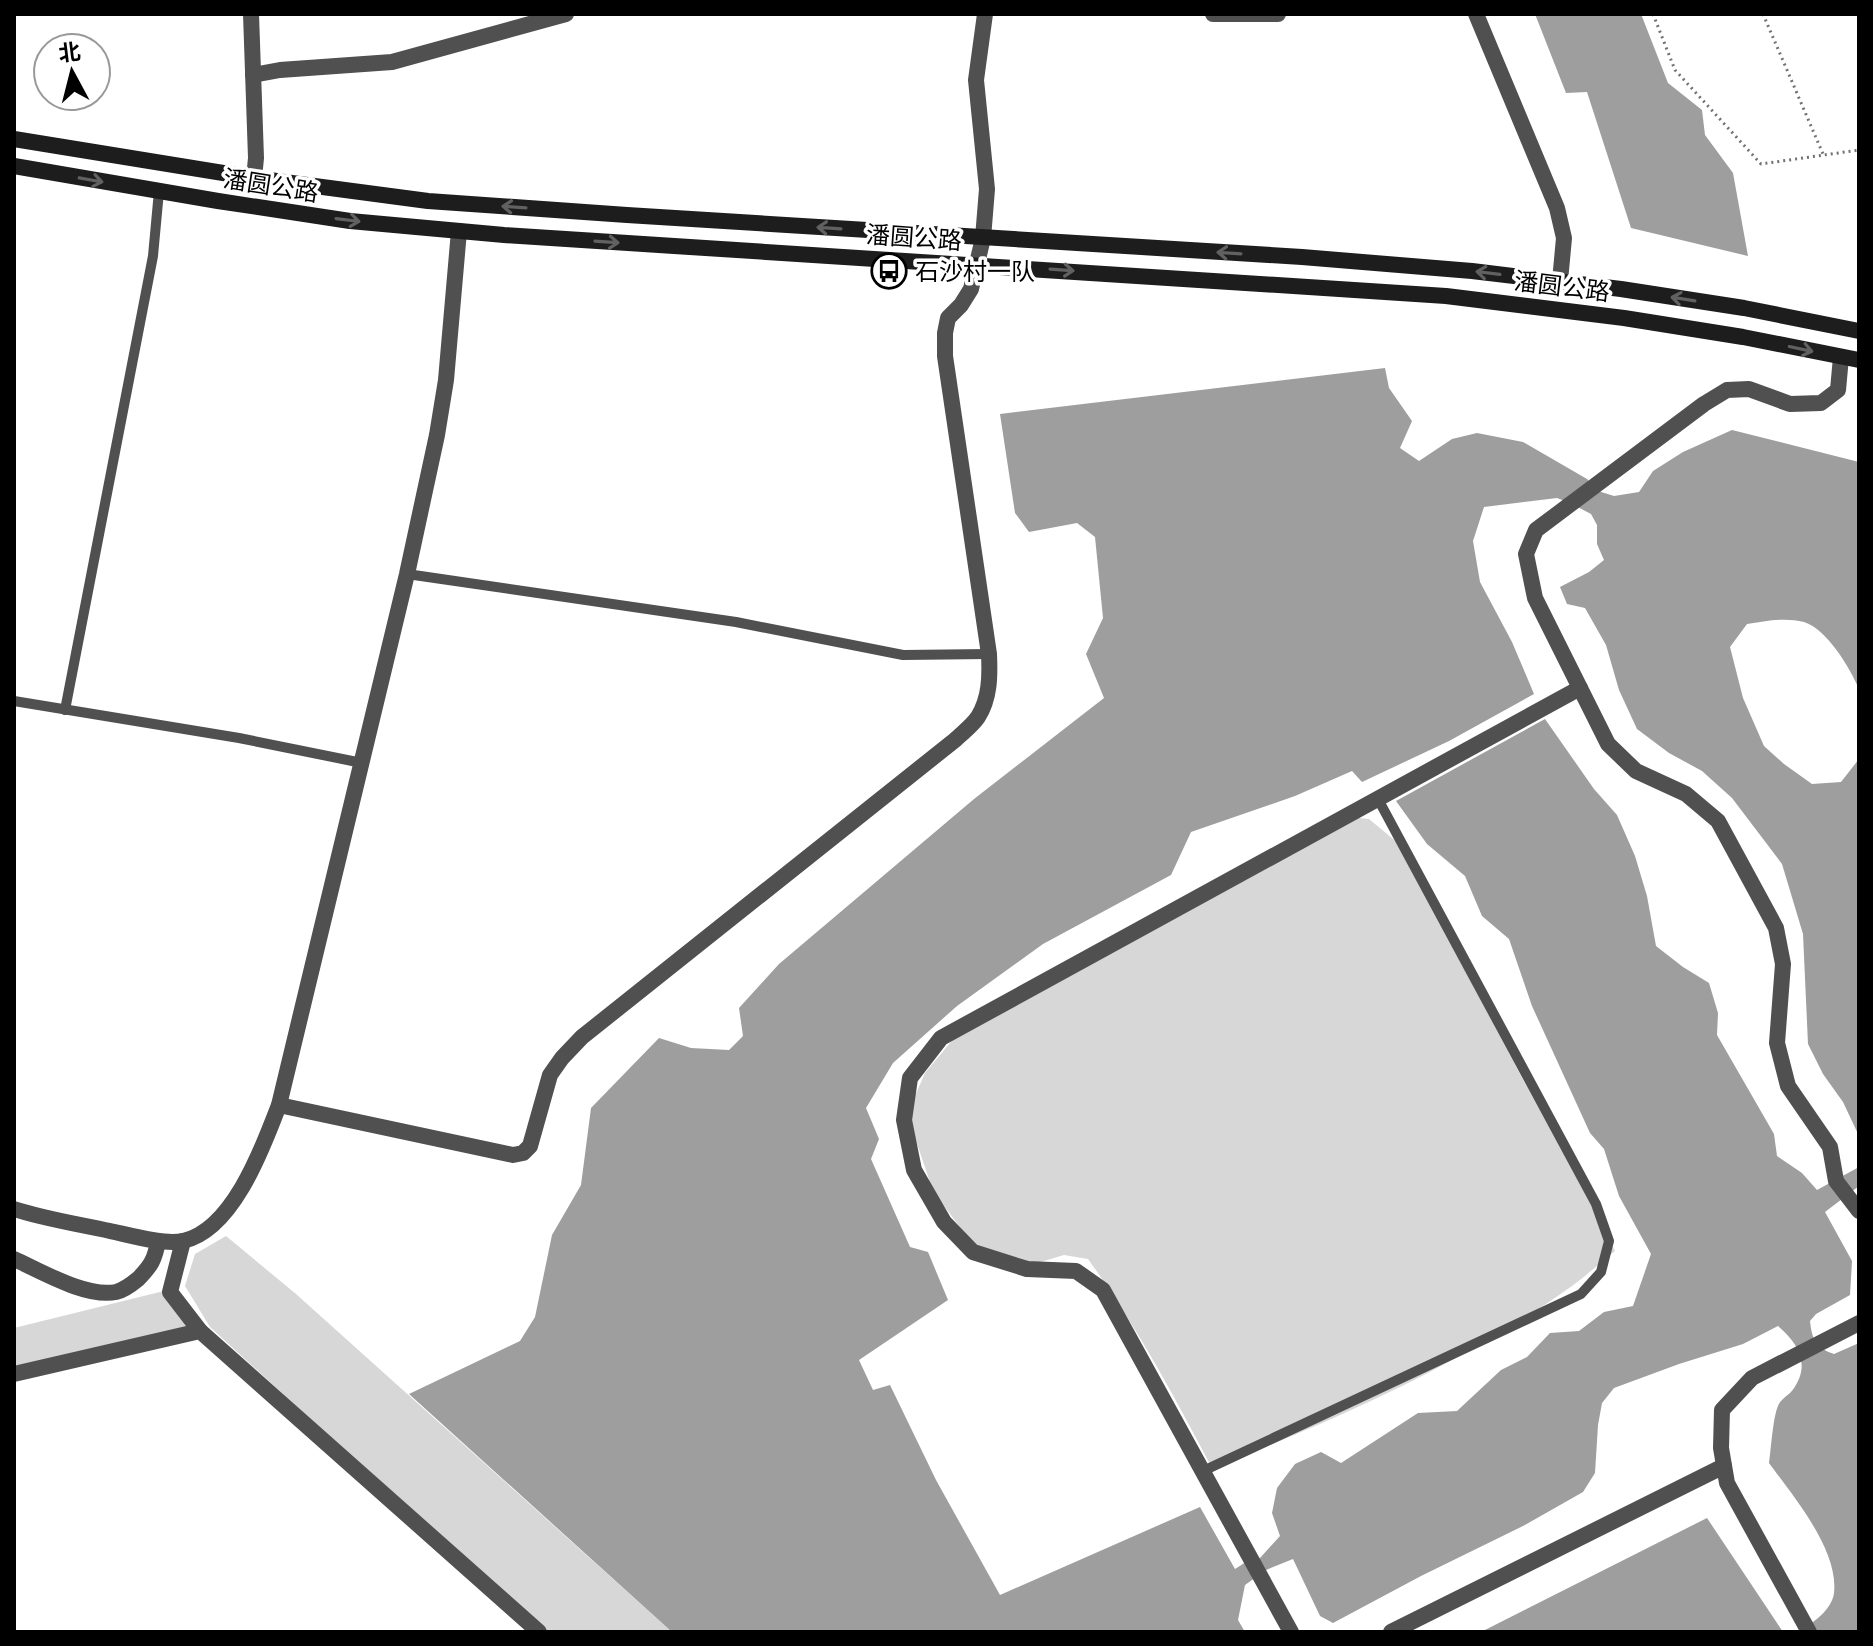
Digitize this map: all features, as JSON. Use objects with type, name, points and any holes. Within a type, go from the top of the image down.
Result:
[{"type":"main road","name":"潘圆公路","points":[[14,139],[254,178],[428,201],[1302,257],[1472,271],[1744,308],[1859,331]]},
{"type":"main road","name":"潘圆公路","points":[[14,166],[350,221],[459,231],[1446,296],[1624,318],[1859,360]]},
{"type":"street","points":[[251,14],[254,178]]},
{"type":"street","points":[[253,75],[280,70],[392,62],[566,14]]},
{"type":"street","points":[[279,1105],[513,1155],[523,1153],[530,1146],[550,1075],[582,1037],[955,740],[977,718],[990,681],[989,654],[945,356],[945,333],[948,318],[971,289],[983,238],[987,189],[976,80],[985,14]]},
{"type":"street","points":[[1213,14],[1278,14]]},
{"type":"street","points":[[1476,14],[1557,208],[1564,238],[1560,281]]},
{"type":"street","points":[[14,1209],[158,1241],[183,1241],[220,1219],[262,1151],[279,1105],[407,574],[437,435],[446,380],[459,231]]},
{"type":"street","points":[[1841,357],[1838,390],[1821,403],[1790,404],[1749,389],[1727,390],[1704,404],[1536,530],[1526,554],[1535,598],[1608,744],[1636,771],[1686,794],[1718,821],[1776,928],[1783,964],[1777,1043],[1788,1086],[1830,1147],[1836,1181],[1859,1211]]},
{"type":"street","points":[[1291,1632],[1103,1290],[1076,1271],[1027,1269],[973,1252],[944,1222],[914,1170],[904,1120],[910,1078],[941,1038],[1580,688]]},
{"type":"street","points":[[14,1259],[95,1292],[118,1292],[132,1285],[151,1266],[158,1241]]},
{"type":"street","points":[[183,1241],[170,1292],[200,1331],[539,1632]]},
{"type":"street","points":[[1809,1632],[1727,1483],[1721,1448],[1722,1410],[1752,1378],[1859,1323]]},
{"type":"street","points":[[14,1374],[200,1331]]},
{"type":"street","points":[[1391,1632],[1724,1466]]},
{"type":"lane","points":[[65,710],[153,256],[159,191]]},
{"type":"lane","points":[[407,574],[736,622],[903,655],[989,654]]},
{"type":"lane","points":[[14,701],[239,738],[362,763]]},
{"type":"lane","points":[[1203,1471],[1581,1294],[1601,1272],[1605,1257],[1609,1241],[1596,1204],[1378,799]]},
{"type":"path","points":[[1653,14],[1675,70],[1761,164],[1859,150]]},
{"type":"path","points":[[1763,14],[1823,154]]},
{"type":"shaded area","points":[[1535,14],[1641,14],[1668,83],[1702,110],[1705,135],[1733,173],[1748,256],[1631,228],[1587,92],[1566,93]]},
{"type":"shaded area","points":[[1385,368],[1389,388],[1412,421],[1400,448],[1419,461],[1452,439],[1477,433],[1523,442],[1587,479],[1598,491],[1614,496],[1639,492],[1653,471],[1683,452],[1732,430],[1859,462],[1859,689],[1844,660],[1829,641],[1804,622],[1783,620],[1747,624],[1730,647],[1743,698],[1764,746],[1784,764],[1812,784],[1841,782],[1859,759],[1859,1136],[1843,1102],[1823,1074],[1808,1044],[1803,934],[1782,864],[1732,798],[1702,771],[1669,753],[1637,729],[1619,690],[1606,645],[1585,608],[1567,604],[1560,587],[1604,560],[1597,544],[1597,525],[1591,514],[1557,498],[1484,507],[1473,541],[1480,582],[1512,642],[1534,694],[1449,741],[1362,782],[1352,771],[1295,796],[1191,832],[1171,875],[1043,944],[957,1006],[893,1063],[866,1108],[879,1139],[871,1159],[910,1247],[928,1252],[948,1300],[859,1360],[873,1390],[890,1385],[936,1480],[1000,1595],[1200,1507],[1235,1569],[1260,1558],[1280,1536],[1272,1513],[1277,1488],[1295,1464],[1321,1452],[1341,1463],[1418,1413],[1457,1411],[1501,1370],[1527,1357],[1550,1333],[1579,1331],[1604,1312],[1633,1306],[1651,1254],[1619,1196],[1604,1149],[1590,1133],[1532,1006],[1509,939],[1482,916],[1465,876],[1427,844],[1396,801],[1545,719],[1594,789],[1617,815],[1635,856],[1647,896],[1656,946],[1709,983],[1718,1013],[1717,1035],[1774,1134],[1777,1156],[1802,1173],[1817,1190],[1859,1167],[1859,1186],[1825,1212],[1852,1261],[1850,1295],[1816,1314],[1810,1321],[1816,1342],[1828,1352],[1834,1354],[1859,1343],[1859,1632],[1797,1632],[1814,1621],[1829,1605],[1834,1593],[1834,1576],[1812,1524],[1769,1463],[1776,1411],[1797,1382],[1802,1364],[1792,1340],[1778,1326],[1743,1344],[1614,1388],[1602,1403],[1595,1473],[1583,1492],[1333,1623],[1320,1616],[1293,1559],[1266,1570],[1245,1585],[1238,1620],[1245,1632],[672,1632],[409,1394],[520,1341],[535,1317],[552,1235],[581,1185],[591,1108],[659,1038],[691,1048],[729,1050],[743,1036],[739,1008],[779,964],[974,799],[1104,698],[1086,654],[1103,618],[1095,537],[1077,523],[1029,532],[1015,513],[1000,414]]},
{"type":"shaded area","points":[[1338,816],[1369,819],[1398,843],[1615,1251],[1531,1314],[1443,1365],[1352,1410],[1212,1468],[1138,1335],[1088,1259],[1064,1255],[1024,1267],[989,1261],[933,1191],[907,1114],[925,1073],[955,1037]]},
{"type":"shaded area","points":[[226,1236],[296,1294],[672,1632],[543,1632],[210,1327],[185,1286],[195,1254]]},
{"type":"shaded area","points":[[176,1288],[191,1332],[14,1375],[14,1328]]},
{"type":"shaded area","points":[[1707,1518],[1783,1632],[1481,1632]]},
{"type":"place","name":"石沙村一队","points":[[889,271]]}]
